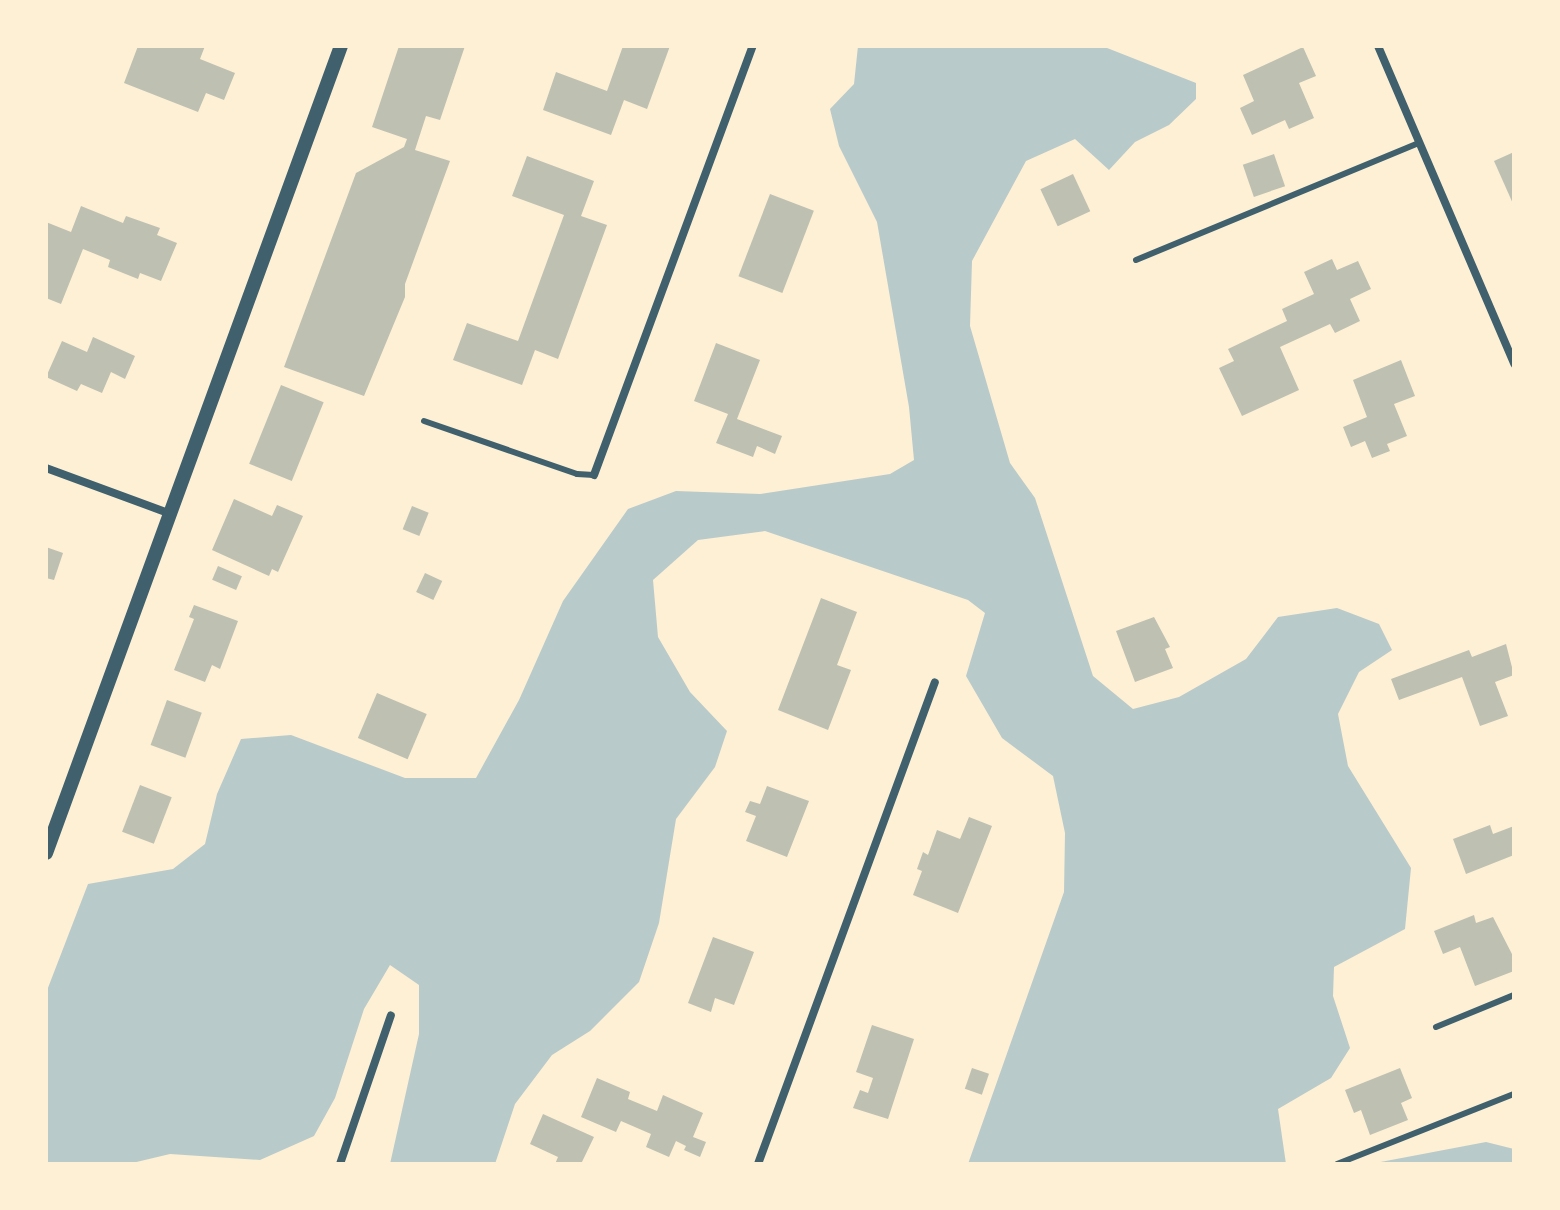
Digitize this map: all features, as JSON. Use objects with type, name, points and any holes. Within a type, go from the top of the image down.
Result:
[{"type":"street","points":[[46,853],[341,46]]},
{"type":"street","points":[[594,475],[753,46]]},
{"type":"street","points":[[1378,46],[1514,364]]},
{"type":"street","points":[[1505,344],[1514,338]]},
{"type":"street","points":[[46,468],[171,514]]},
{"type":"street","points":[[758,1164],[935,682]]},
{"type":"street","points":[[340,1164],[391,1015]]},
{"type":"lane","points":[[1136,260],[1419,143]]},
{"type":"lane","points":[[424,421],[577,474],[594,475]]},
{"type":"lane","points":[[1436,1027],[1514,995]]},
{"type":"lane","points":[[1337,1164],[1514,1094]]},
{"type":"shaded area","points":[[858,46],[1102,46],[1196,83],[1196,99],[1169,125],[1135,142],[1109,170],[1075,139],[1026,161],[972,261],[970,326],[1010,463],[1035,498],[1093,676],[1133,709],[1179,697],[1246,659],[1278,617],[1337,608],[1379,624],[1392,650],[1359,672],[1338,714],[1348,766],[1411,868],[1405,929],[1334,967],[1333,996],[1350,1048],[1331,1078],[1278,1109],[1286,1164],[968,1164],[1064,892],[1065,833],[1053,776],[1002,738],[966,676],[985,613],[968,600],[765,531],[698,540],[653,580],[658,637],[690,692],[727,731],[715,767],[676,819],[659,923],[639,982],[590,1031],[552,1055],[515,1104],[495,1164],[390,1164],[419,1034],[419,985],[390,965],[364,1009],[335,1098],[314,1136],[260,1160],[170,1154],[128,1164],[46,1164],[46,993],[88,884],[173,869],[205,844],[217,794],[241,739],[291,735],[405,778],[476,778],[519,700],[563,601],[628,509],[676,491],[760,494],[890,474],[914,460],[909,407],[877,222],[839,146],[830,109],[854,84]]},
{"type":"shaded area","points":[[1486,1142],[1514,1149],[1514,1164],[1370,1164]]},
{"type":"building","points":[[138,46],[205,46],[200,59],[235,73],[224,100],[206,93],[198,112],[124,83]]},
{"type":"building","points":[[399,46],[465,46],[440,120],[426,116],[415,150],[450,161],[405,284],[405,297],[364,396],[284,367],[356,173],[404,147],[407,139],[372,127]]},
{"type":"building","points":[[623,46],[670,46],[647,109],[624,100],[611,135],[543,110],[556,72],[607,91]]},
{"type":"building","points":[[1303,47],[1316,76],[1299,83],[1314,118],[1289,129],[1285,120],[1252,135],[1240,108],[1254,101],[1243,75]]},
{"type":"building","points":[[1514,152],[1514,206],[1494,161]]},
{"type":"building","points":[[1274,154],[1285,186],[1254,197],[1243,165]]},
{"type":"building","points":[[527,156],[594,181],[581,216],[607,225],[558,359],[535,350],[522,385],[453,360],[467,323],[518,341],[564,215],[512,196]]},
{"type":"building","points":[[1073,174],[1090,211],[1058,226],[1040,189]]},
{"type":"building","points":[[770,194],[814,211],[782,293],[738,276]]},
{"type":"building","points":[[81,206],[123,223],[126,216],[160,228],[157,235],[177,243],[161,281],[140,273],[138,279],[108,267],[110,260],[83,249],[61,304],[46,298],[46,222],[71,232]]},
{"type":"building","points":[[1332,259],[1337,270],[1358,261],[1371,289],[1350,299],[1360,321],[1335,333],[1330,324],[1280,347],[1299,390],[1242,416],[1219,368],[1234,361],[1228,349],[1287,321],[1282,309],[1314,294],[1304,272]]},
{"type":"building","points":[[93,337],[135,356],[125,379],[111,372],[102,393],[81,384],[77,391],[46,377],[62,341],[87,352]]},
{"type":"building","points":[[716,343],[760,360],[737,419],[782,436],[775,454],[757,446],[753,457],[716,443],[728,414],[694,401]]},
{"type":"building","points":[[1401,360],[1415,396],[1394,404],[1407,436],[1387,444],[1390,451],[1372,458],[1365,441],[1351,447],[1343,427],[1367,417],[1353,380]]},
{"type":"building","points":[[281,385],[324,402],[292,481],[249,464]]},
{"type":"building","points":[[234,499],[272,516],[277,505],[303,516],[278,572],[272,569],[269,576],[212,550]]},
{"type":"building","points":[[412,506],[429,513],[419,536],[403,529]]},
{"type":"building","points":[[46,547],[63,553],[54,580],[46,578]]},
{"type":"building","points":[[218,566],[242,576],[236,590],[212,580]]},
{"type":"building","points":[[425,573],[442,581],[433,600],[416,592]]},
{"type":"building","points":[[821,598],[857,612],[837,665],[851,670],[828,730],[778,710]]},
{"type":"building","points":[[194,605],[238,621],[220,669],[212,665],[205,682],[174,670],[194,619],[189,617]]},
{"type":"building","points":[[1154,617],[1170,647],[1165,649],[1173,668],[1135,682],[1116,631]]},
{"type":"building","points":[[1506,644],[1514,675],[1495,682],[1508,716],[1480,726],[1462,677],[1399,700],[1391,679],[1469,650],[1472,657]]},
{"type":"building","points":[[377,693],[427,714],[408,759],[358,738]]},
{"type":"building","points":[[167,700],[202,713],[185,758],[151,745]]},
{"type":"building","points":[[140,785],[172,797],[154,844],[122,832]]},
{"type":"building","points":[[767,786],[809,801],[787,857],[746,841],[756,816],[745,812],[750,801],[760,804]]},
{"type":"building","points":[[969,817],[992,826],[958,913],[913,895],[922,871],[917,869],[923,852],[928,855],[937,830],[960,839]]},
{"type":"building","points":[[1490,825],[1493,834],[1514,826],[1514,855],[1466,874],[1453,839]]},
{"type":"building","points":[[1474,915],[1476,923],[1493,917],[1514,958],[1514,971],[1475,986],[1460,947],[1443,954],[1434,931]]},
{"type":"building","points":[[713,937],[754,952],[734,1005],[715,998],[711,1012],[688,1003]]},
{"type":"building","points":[[872,1025],[914,1039],[888,1119],[853,1108],[860,1090],[868,1093],[873,1078],[856,1072]]},
{"type":"building","points":[[972,1068],[989,1074],[982,1095],[965,1089]]},
{"type":"building","points":[[1400,1068],[1412,1098],[1401,1103],[1408,1120],[1370,1135],[1361,1110],[1354,1113],[1345,1090]]},
{"type":"building","points":[[597,1078],[630,1092],[628,1099],[657,1111],[663,1095],[703,1113],[693,1137],[706,1142],[700,1157],[684,1150],[686,1146],[676,1141],[669,1157],[646,1147],[651,1134],[621,1121],[616,1132],[581,1117]]},
{"type":"building","points":[[543,1114],[594,1137],[581,1164],[555,1164],[558,1157],[530,1144]]}]
